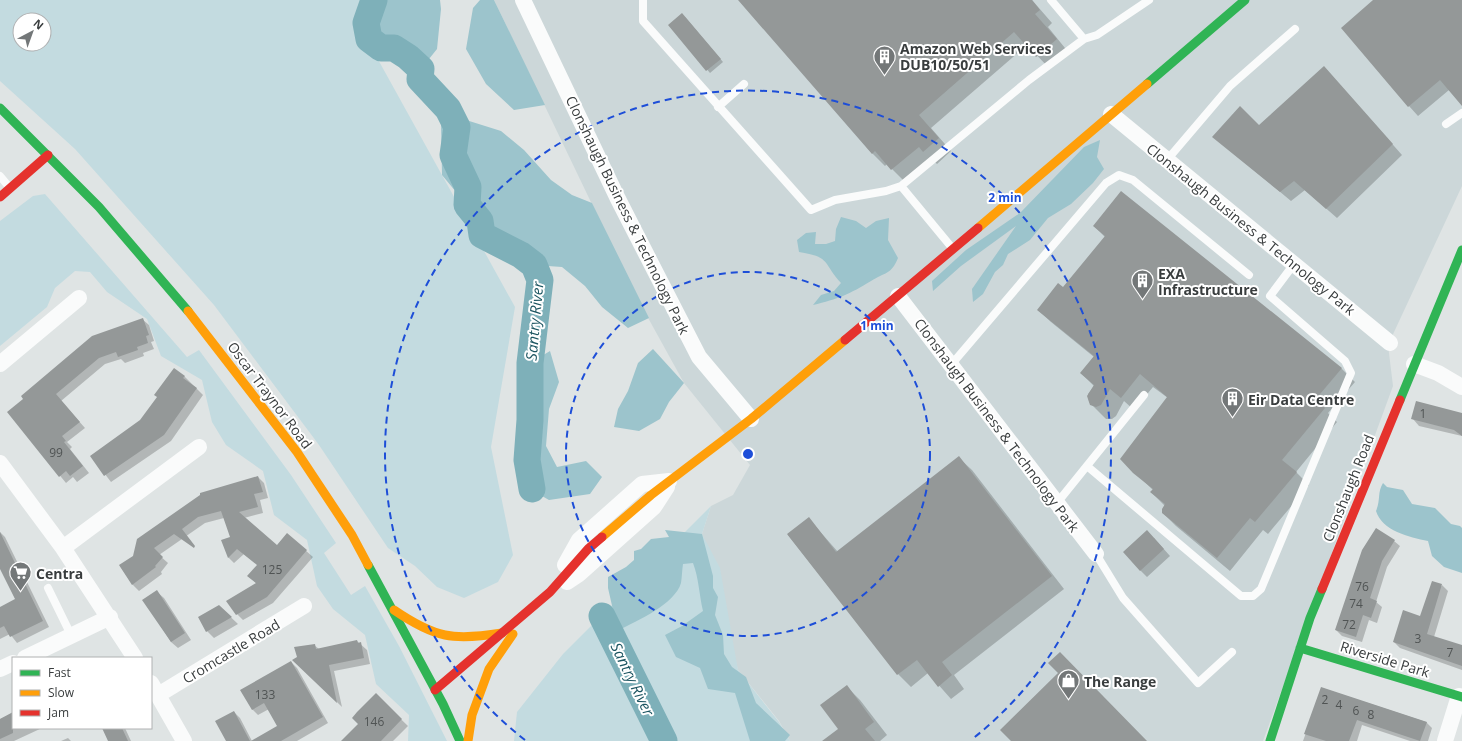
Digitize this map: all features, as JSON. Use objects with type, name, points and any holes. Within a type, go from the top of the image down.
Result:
[{"type":"street","name":"Clonshaugh Business & Technology Park","points":[[523,0],[618,199],[699,357],[750,419]]},
{"type":"street","points":[[435,690],[550,592],[579,574],[654,507],[671,481],[750,419],[898,296],[1245,0]]},
{"type":"street","name":"Oscar Traynor Road","points":[[0,108],[99,207],[192,316],[297,452],[352,535],[435,690],[460,741]]},
{"type":"street","name":"Clonshaugh Business & Technology Park","points":[[1111,114],[1390,344]]},
{"type":"street","points":[[0,197],[48,155]]},
{"type":"street","name":"Clonshaugh Road","points":[[1270,741],[1310,618],[1462,250]]},
{"type":"street","name":"Clonshaugh Business & Technology Park","points":[[898,296],[1096,554]]},
{"type":"street","points":[[0,364],[79,298]]},
{"type":"street","points":[[1414,364],[1438,373],[1462,387]]},
{"type":"street","points":[[63,548],[199,447]]},
{"type":"street","points":[[2,470],[63,548],[110,617],[134,657]]},
{"type":"street","points":[[550,592],[579,540],[642,484],[671,481]]},
{"type":"street","name":"Cromcastle Road","points":[[184,741],[155,689],[304,606]]},
{"type":"street","points":[[391,608],[419,628],[450,638],[474,638],[503,633]]},
{"type":"street","points":[[468,741],[472,715],[490,669],[508,643],[524,615]]},
{"type":"street","points":[[27,657],[72,637],[110,617]]},
{"type":"street","name":"Riverside Park","points":[[1300,648],[1460,697]]},
{"type":"street","points":[[0,669],[12,663]]},
{"type":"street","points":[[1445,741],[1460,697]]},
{"type":"lane","points":[[643,0],[643,21],[811,210],[835,200],[886,191],[901,186],[1029,80],[1084,39],[1097,35],[1143,2]]},
{"type":"lane","points":[[1051,0],[1084,39]]},
{"type":"lane","points":[[1228,0],[1236,8]]},
{"type":"lane","points":[[1167,160],[1230,86],[1295,29]]},
{"type":"lane","points":[[718,107],[744,84]]},
{"type":"lane","points":[[1446,124],[1462,113]]},
{"type":"lane","points":[[951,365],[1106,183],[1119,175],[1133,180],[1249,275]]},
{"type":"lane","points":[[0,176],[10,189]]},
{"type":"lane","points":[[901,186],[954,249]]},
{"type":"lane","points":[[1086,466],[1241,596],[1253,596],[1261,589],[1351,373],[1345,361],[1270,296],[1294,264]]},
{"type":"lane","points":[[1056,502],[1062,498],[1086,466],[1144,396]]},
{"type":"lane","points":[[1096,554],[1123,598],[1198,683],[1232,652]]},
{"type":"lane","points":[[48,588],[72,637]]},
{"type":"shaded area","points":[[0,0],[364,0],[370,45],[515,307],[491,447],[513,555],[498,582],[464,598],[437,587],[415,566],[388,548],[319,445],[214,305],[75,149],[0,81]]},
{"type":"shaded area","points":[[364,0],[440,0],[441,9],[437,49],[421,69],[402,67],[381,48],[366,23]]},
{"type":"shaded area","points":[[480,0],[494,0],[545,105],[514,110],[486,84],[466,49],[473,8]]},
{"type":"shaded area","points":[[494,0],[1462,0],[1462,186],[1388,345],[1393,386],[1263,741],[790,741],[779,721],[738,670],[702,534],[711,506],[733,495],[750,465],[684,383],[636,296]]},
{"type":"shaded area","points":[[466,120],[501,131],[524,150],[551,180],[572,195],[592,203],[649,318],[628,328],[602,307],[585,286],[562,267],[534,265],[521,255],[482,235],[480,221],[442,175],[441,123]]},
{"type":"shaded area","points":[[1100,140],[1097,157],[1104,169],[1093,183],[1071,204],[1048,218],[1030,240],[1008,254],[1003,265],[995,272],[983,294],[973,302],[972,289],[1016,226],[961,266],[933,291],[932,281],[966,250],[1020,213],[1084,147]]},
{"type":"shaded area","points":[[45,194],[187,357],[199,350],[291,475],[336,543],[324,553],[351,595],[365,586],[399,646],[447,741],[408,741],[409,715],[376,684],[365,635],[333,609],[317,586],[307,540],[274,515],[263,471],[226,445],[212,422],[202,380],[161,356],[147,319],[107,292],[90,272],[75,271],[55,288],[47,307],[0,346],[0,221],[33,196]]},
{"type":"shaded area","points":[[841,217],[856,221],[866,228],[876,221],[889,218],[888,240],[898,258],[893,268],[857,289],[844,296],[813,305],[821,295],[834,291],[841,283],[821,258],[799,252],[797,240],[806,233],[816,232],[815,244],[826,244],[835,241],[836,229]]},
{"type":"shaded area","points":[[653,349],[684,383],[669,402],[660,419],[639,431],[614,427],[618,409],[628,391],[638,363]]},
{"type":"shaded area","points":[[550,351],[559,382],[549,409],[546,446],[557,467],[586,461],[602,477],[590,494],[549,500],[528,488],[517,448],[530,420],[530,363]]},
{"type":"shaded area","points":[[1383,483],[1387,487],[1403,490],[1412,504],[1435,508],[1451,524],[1462,528],[1462,573],[1444,567],[1432,556],[1428,541],[1397,532],[1384,524],[1376,511],[1380,490]]},
{"type":"shaded area","points":[[711,506],[702,534],[720,568],[738,670],[779,722],[790,741],[514,741],[517,712],[563,654]]},
{"type":"shaded area","points":[[665,530],[702,534],[713,576],[713,588],[718,597],[715,615],[723,635],[724,654],[732,667],[746,677],[756,703],[790,735],[785,741],[750,741],[735,693],[708,689],[700,668],[676,657],[665,635],[682,626],[703,611],[697,575],[693,563],[683,564],[681,583],[677,591],[663,605],[654,611],[619,630],[609,616],[613,610],[608,588],[608,577],[626,567],[634,560],[634,551],[641,549],[651,539],[669,537]]},
{"type":"building","name":"Amazon Web Services DUB10/50/51","points":[[738,0],[1032,0],[1040,10],[1035,14],[1057,39],[1036,57],[1014,32],[919,115],[939,138],[923,152],[919,147],[891,170],[875,151],[872,154]]},
{"type":"building","points":[[1373,0],[1462,0],[1462,106],[1440,80],[1408,107],[1341,28]]},
{"type":"building","points":[[682,13],[721,59],[706,71],[668,25]]},
{"type":"building","points":[[1324,66],[1393,144],[1326,209],[1294,181],[1280,192],[1212,137],[1240,106],[1259,125]]},
{"type":"building","points":[[1121,191],[1342,368],[1315,400],[1325,408],[1282,460],[1297,472],[1255,522],[1250,518],[1217,558],[1162,513],[1162,509],[1165,504],[1150,492],[1153,489],[1133,473],[1120,459],[1167,397],[1140,374],[1121,398],[1110,389],[1101,405],[1096,407],[1090,405],[1087,396],[1094,385],[1080,373],[1094,356],[1037,310],[1058,283],[1063,287],[1105,236],[1093,226]]},
{"type":"building","points":[[143,318],[149,335],[146,336],[148,343],[137,347],[138,350],[118,357],[116,352],[99,358],[56,394],[80,422],[62,436],[66,441],[64,442],[83,466],[70,476],[66,471],[59,477],[7,412],[23,399],[21,396],[92,336]]},
{"type":"building","points":[[174,368],[185,376],[183,378],[197,388],[164,435],[104,476],[90,456],[140,420],[157,397],[154,395]]},
{"type":"building","points":[[1416,401],[1462,413],[1462,436],[1454,430],[1411,419]]},
{"type":"building","points":[[959,456],[1052,576],[942,662],[952,675],[938,687],[917,660],[897,675],[787,534],[809,517],[836,552]]},
{"type":"building","points":[[258,476],[263,492],[254,494],[258,507],[239,512],[277,545],[287,533],[307,550],[267,597],[236,615],[226,601],[256,583],[247,576],[257,565],[237,549],[228,558],[221,540],[230,537],[221,511],[198,517],[182,529],[195,546],[194,548],[174,534],[154,548],[163,557],[155,566],[156,567],[132,585],[119,565],[133,556],[137,539],[200,495],[200,493]]},
{"type":"building","points":[[1376,528],[1395,540],[1382,561],[1370,598],[1377,601],[1371,618],[1363,615],[1356,637],[1335,630],[1362,550]]},
{"type":"building","points":[[1147,530],[1164,549],[1140,571],[1123,552]]},
{"type":"building","points":[[0,532],[43,621],[10,637],[4,626],[0,628],[0,607],[15,599],[0,569]]},
{"type":"building","points":[[1432,581],[1442,584],[1427,634],[1462,645],[1462,666],[1393,642],[1403,610],[1420,616]]},
{"type":"building","points":[[157,590],[185,633],[171,642],[142,600]]},
{"type":"building","points":[[219,605],[232,617],[206,632],[198,617]]},
{"type":"building","points":[[357,640],[358,643],[361,642],[364,658],[329,665],[337,703],[292,660],[297,657],[294,647],[315,644],[316,649]]},
{"type":"building","name":"The Range","points":[[1060,652],[1147,741],[1011,741],[1000,730],[1058,673],[1048,663]]},
{"type":"building","points":[[291,661],[323,717],[281,741],[251,741],[277,726],[264,703],[252,710],[240,690]]},
{"type":"building","points":[[847,685],[874,722],[865,729],[875,741],[822,741],[838,729],[820,705]]},
{"type":"building","points":[[1321,687],[1427,722],[1420,741],[1357,720],[1349,741],[1326,741],[1304,734]]},
{"type":"building","points":[[376,693],[402,719],[381,741],[341,741],[358,724],[352,718]]},
{"type":"building","points":[[234,711],[250,741],[226,741],[215,721]]},
{"type":"building","points":[[12,713],[13,733],[0,739],[0,719]]},
{"type":"building","points":[[102,729],[122,729],[128,741],[108,741]]},
{"type":"waterway","name":"Santry River","points":[[374,0],[366,23],[369,39],[381,48],[394,48],[408,57],[421,69],[420,79],[448,109],[457,127],[453,155],[468,187],[467,205],[480,221],[482,235],[521,255],[534,265],[540,280],[530,363],[530,420],[527,460],[532,489]]},
{"type":"waterway","name":"Santry River","points":[[602,616],[664,741]]},
{"type":"traffic: fast","points":[[1147,84],[1245,0]]},
{"type":"traffic: fast","points":[[0,108],[99,207],[188,311]]},
{"type":"traffic: fast","points":[[1400,400],[1462,250]]},
{"type":"traffic: fast","points":[[368,565],[443,704],[460,741]]},
{"type":"traffic: fast","points":[[1270,741],[1310,618],[1322,589]]},
{"type":"traffic: fast","points":[[1300,648],[1462,697]]},
{"type":"traffic: slow","points":[[978,228],[1147,84]]},
{"type":"traffic: slow","points":[[188,311],[297,452],[352,535],[368,565]]},
{"type":"traffic: slow","points":[[602,537],[651,495],[751,419],[845,340]]},
{"type":"traffic: slow","points":[[394,610],[421,627],[445,635],[470,637],[502,633]]},
{"type":"traffic: slow","points":[[468,741],[472,715],[489,669],[513,634]]},
{"type":"traffic: jam","points":[[0,197],[48,155]]},
{"type":"traffic: jam","points":[[845,340],[978,228]]},
{"type":"traffic: jam","points":[[1322,589],[1400,400]]},
{"type":"traffic: jam","points":[[435,690],[550,592],[588,549],[602,537]]},
{"type":"place","name":"Amazon Web Services DUB10/50/51","points":[[884,76]]},
{"type":"place","name":"EXA Infrastructure","points":[[1142,300]]},
{"type":"place","name":"Eir Data Centre","points":[[1233,418]]},
{"type":"place","name":"Centra","points":[[21,592]]},
{"type":"place","name":"The Range","points":[[1068,700]]}]
